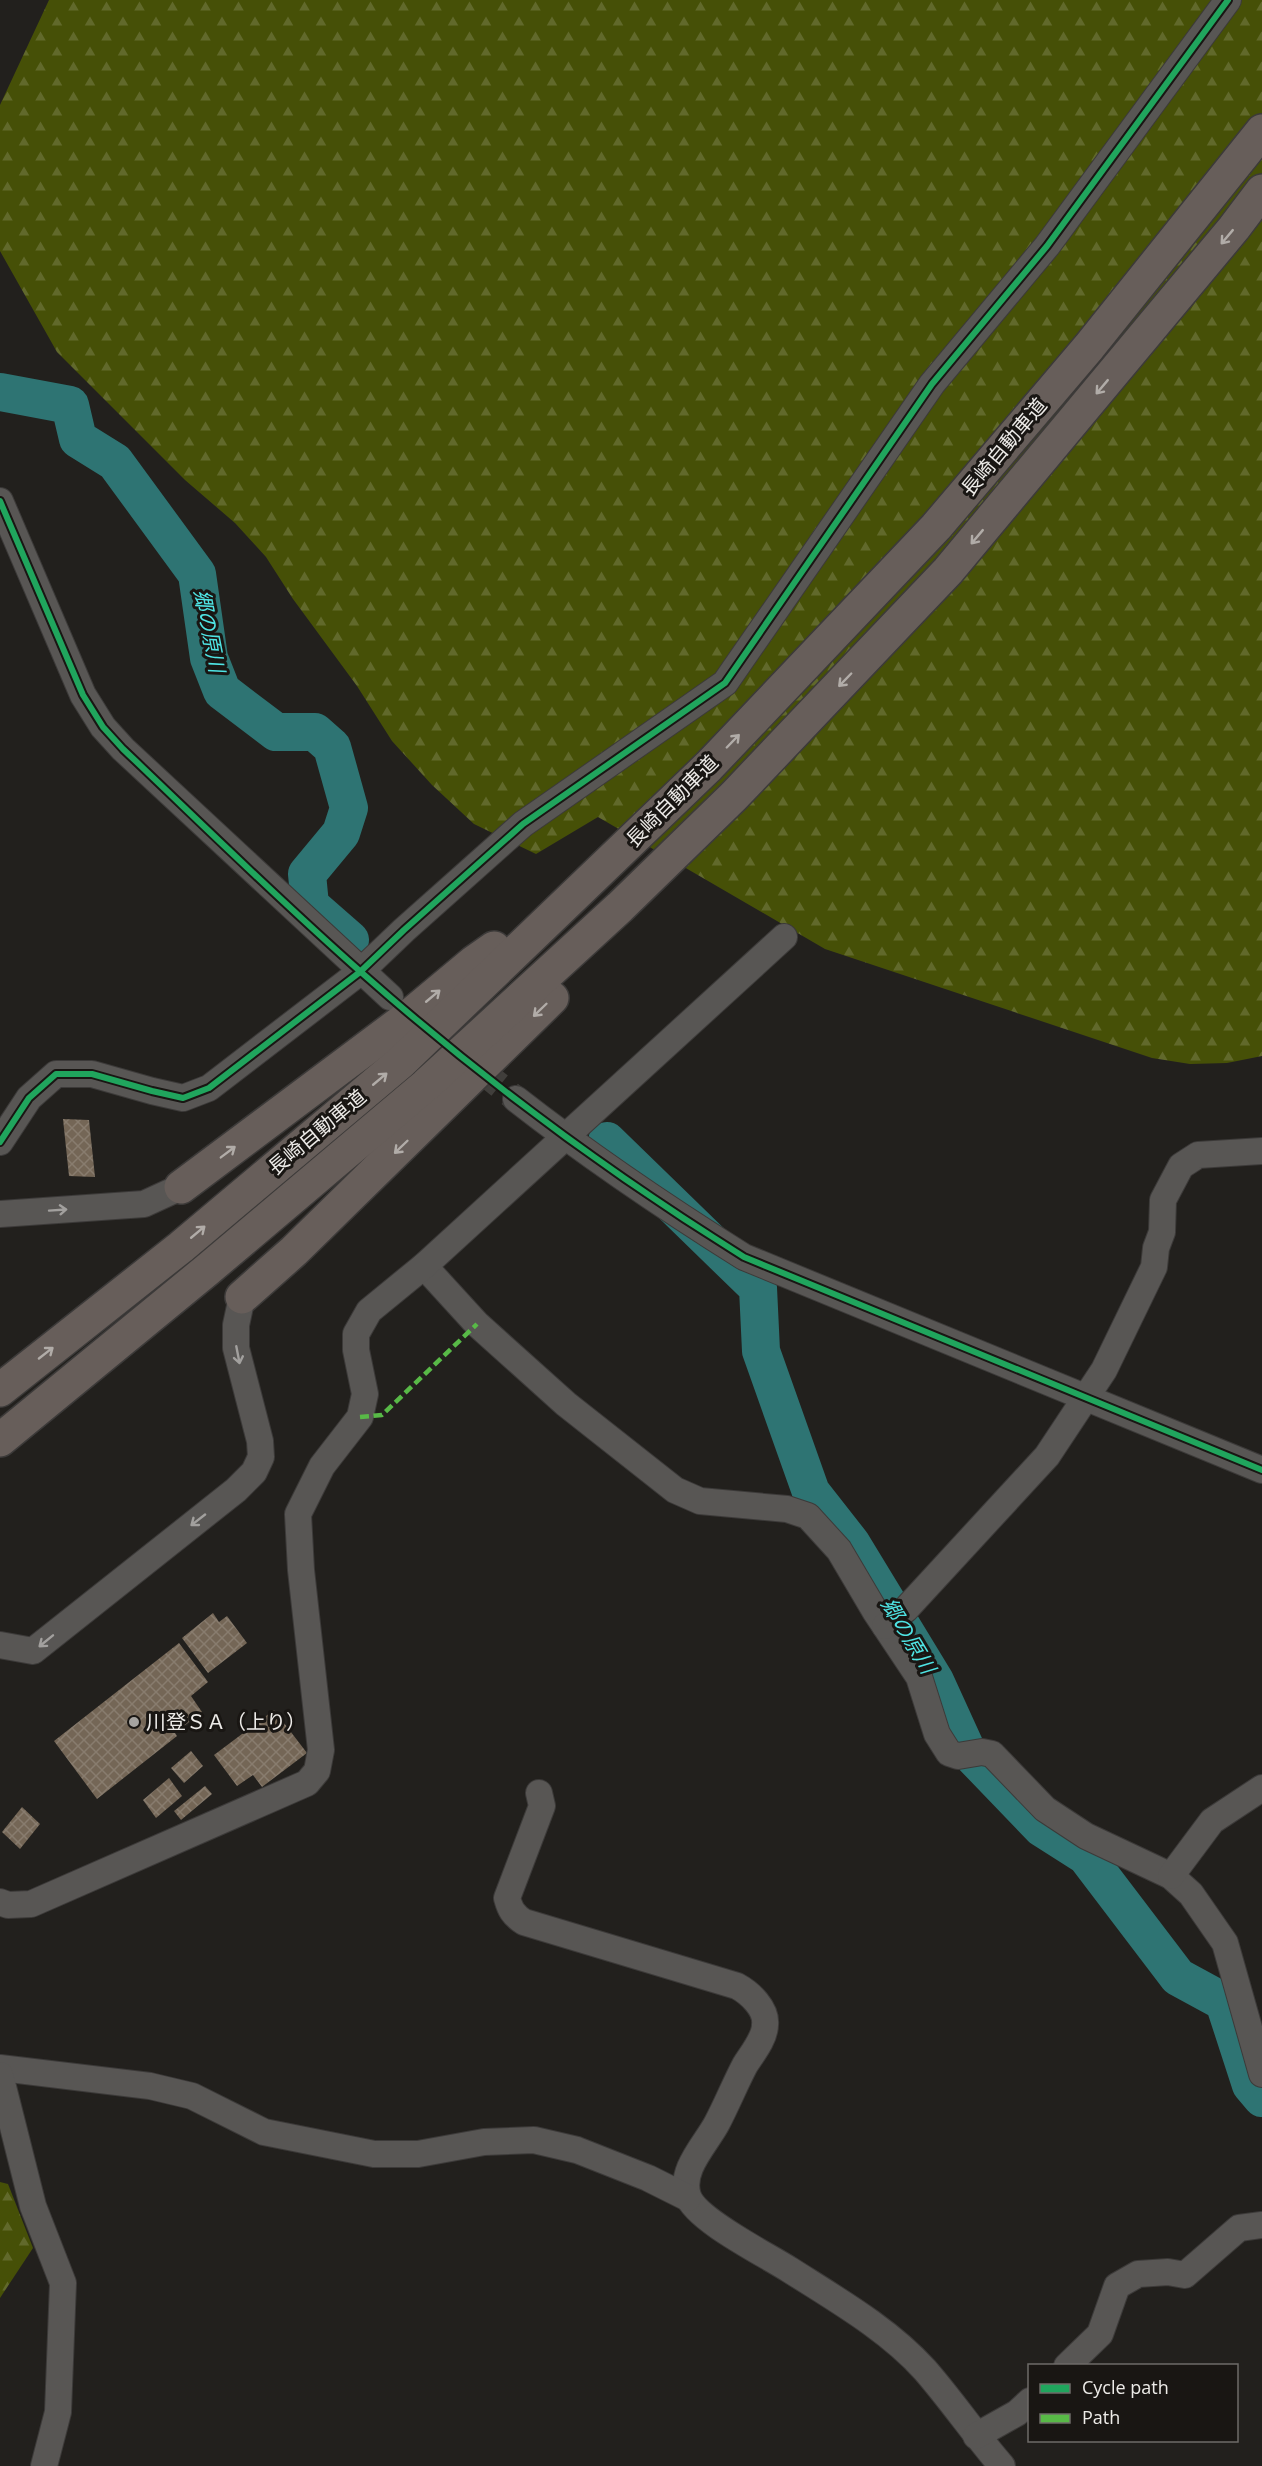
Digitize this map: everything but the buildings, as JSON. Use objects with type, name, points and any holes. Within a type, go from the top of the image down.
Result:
[{"type":"highway","name":"長崎自動車道","points":[[0,1390],[181,1247],[401,1062],[709,766],[936,527],[1089,347],[1262,131]]},
{"type":"highway","name":"長崎自動車道","points":[[0,1440],[426,1085],[620,907],[734,796],[948,571],[1234,228],[1262,191]]},
{"type":"highway","points":[[242,1297],[303,1243],[593,958],[734,796]]},
{"type":"highway","points":[[181,1187],[408,1017],[474,962],[592,880]]},
{"type":"street","points":[[0,1142],[28,1098],[56,1074],[92,1074],[183,1098],[209,1088],[360,972],[523,824],[725,683],[932,384],[1047,246],[1228,0]]},
{"type":"street","points":[[0,501],[83,695],[103,727],[123,750],[360,972],[390,997]]},
{"type":"street","points":[[0,1902],[8,1905],[31,1904],[307,1783],[317,1771],[321,1750],[301,1570],[298,1514],[322,1466],[360,1417],[365,1394],[356,1350],[356,1334],[369,1311],[424,1266],[784,937]]},
{"type":"street","points":[[516,1099],[675,1214],[744,1257],[1262,1470]]},
{"type":"street","points":[[885,1626],[906,1609],[1047,1456],[1104,1370],[1154,1267],[1156,1248],[1162,1232],[1163,1200],[1180,1166],[1198,1155],[1262,1151]]},
{"type":"street","points":[[0,1214],[144,1204],[181,1187]]},
{"type":"street","points":[[424,1266],[477,1324],[566,1404],[675,1490],[700,1501],[787,1509],[808,1516],[839,1550],[919,1677],[937,1734],[949,1753],[992,1754],[1045,1809],[1086,1836],[1171,1876],[1191,1894],[1225,1943],[1262,2074]]},
{"type":"street","points":[[0,1645],[33,1652],[236,1490],[254,1472],[261,1457],[260,1441],[236,1348],[236,1325],[242,1297]]},
{"type":"street","points":[[1171,1876],[1212,1821],[1262,1788]]},
{"type":"street","points":[[539,1794],[542,1806],[507,1898],[510,1910],[524,1922],[737,1986],[749,1993],[760,2008],[766,2024],[717,2123],[695,2158],[686,2183],[688,2198],[700,2215],[884,2331],[924,2370],[1002,2466]]},
{"type":"street","points":[[0,2068],[150,2086],[192,2096],[264,2132],[374,2154],[418,2154],[484,2142],[534,2139],[577,2150],[648,2178],[688,2198]]},
{"type":"street","points":[[0,2075],[33,2206],[63,2283],[58,2412],[44,2466]]},
{"type":"street","points":[[1069,2364],[1100,2334],[1117,2286],[1138,2274],[1168,2272],[1185,2275],[1239,2228],[1262,2225]]},
{"type":"street","points":[[976,2436],[1017,2413],[1028,2402]]},
{"type":"green space","points":[[49,0],[1262,0],[1262,1056],[1227,1063],[1190,1064],[1152,1058],[825,949],[598,817],[536,854],[474,824],[432,785],[392,741],[357,686],[293,599],[266,557],[235,523],[185,480],[57,352],[0,251],[0,105]]},
{"type":"green space","points":[[0,2182],[8,2184],[33,2248],[0,2298]]},
{"type":"waterway","name":"郷の原川","points":[[0,392],[70,405],[78,439],[115,462],[197,574],[209,658],[222,691],[276,732],[315,732],[332,747],[349,808],[341,833],[307,874],[310,905],[350,940]]},
{"type":"waterway","name":"郷の原川","points":[[607,1141],[758,1288],[761,1351],[811,1492],[851,1543],[935,1681],[966,1749],[1042,1828],[1086,1856],[1178,1977],[1224,2002],[1251,2085],[1262,2098]]},
{"type":"tunnel","points":[[419,1020],[516,1099]]},
{"type":"marked path","points":[[360,1417],[382,1415],[477,1324]]},
{"type":"cycle path","points":[[0,1142],[29,1098],[56,1074],[92,1074],[183,1098],[209,1088],[360,972],[523,824],[725,683],[932,384],[1047,246],[1228,0]]},
{"type":"cycle path","points":[[0,501],[83,695],[103,727],[123,749],[331,946],[407,1012],[500,1087],[595,1158],[744,1257],[1262,1470]]},
{"type":"place","name":"川登ＳＡ（上り）","points":[[134,1722]]}]
